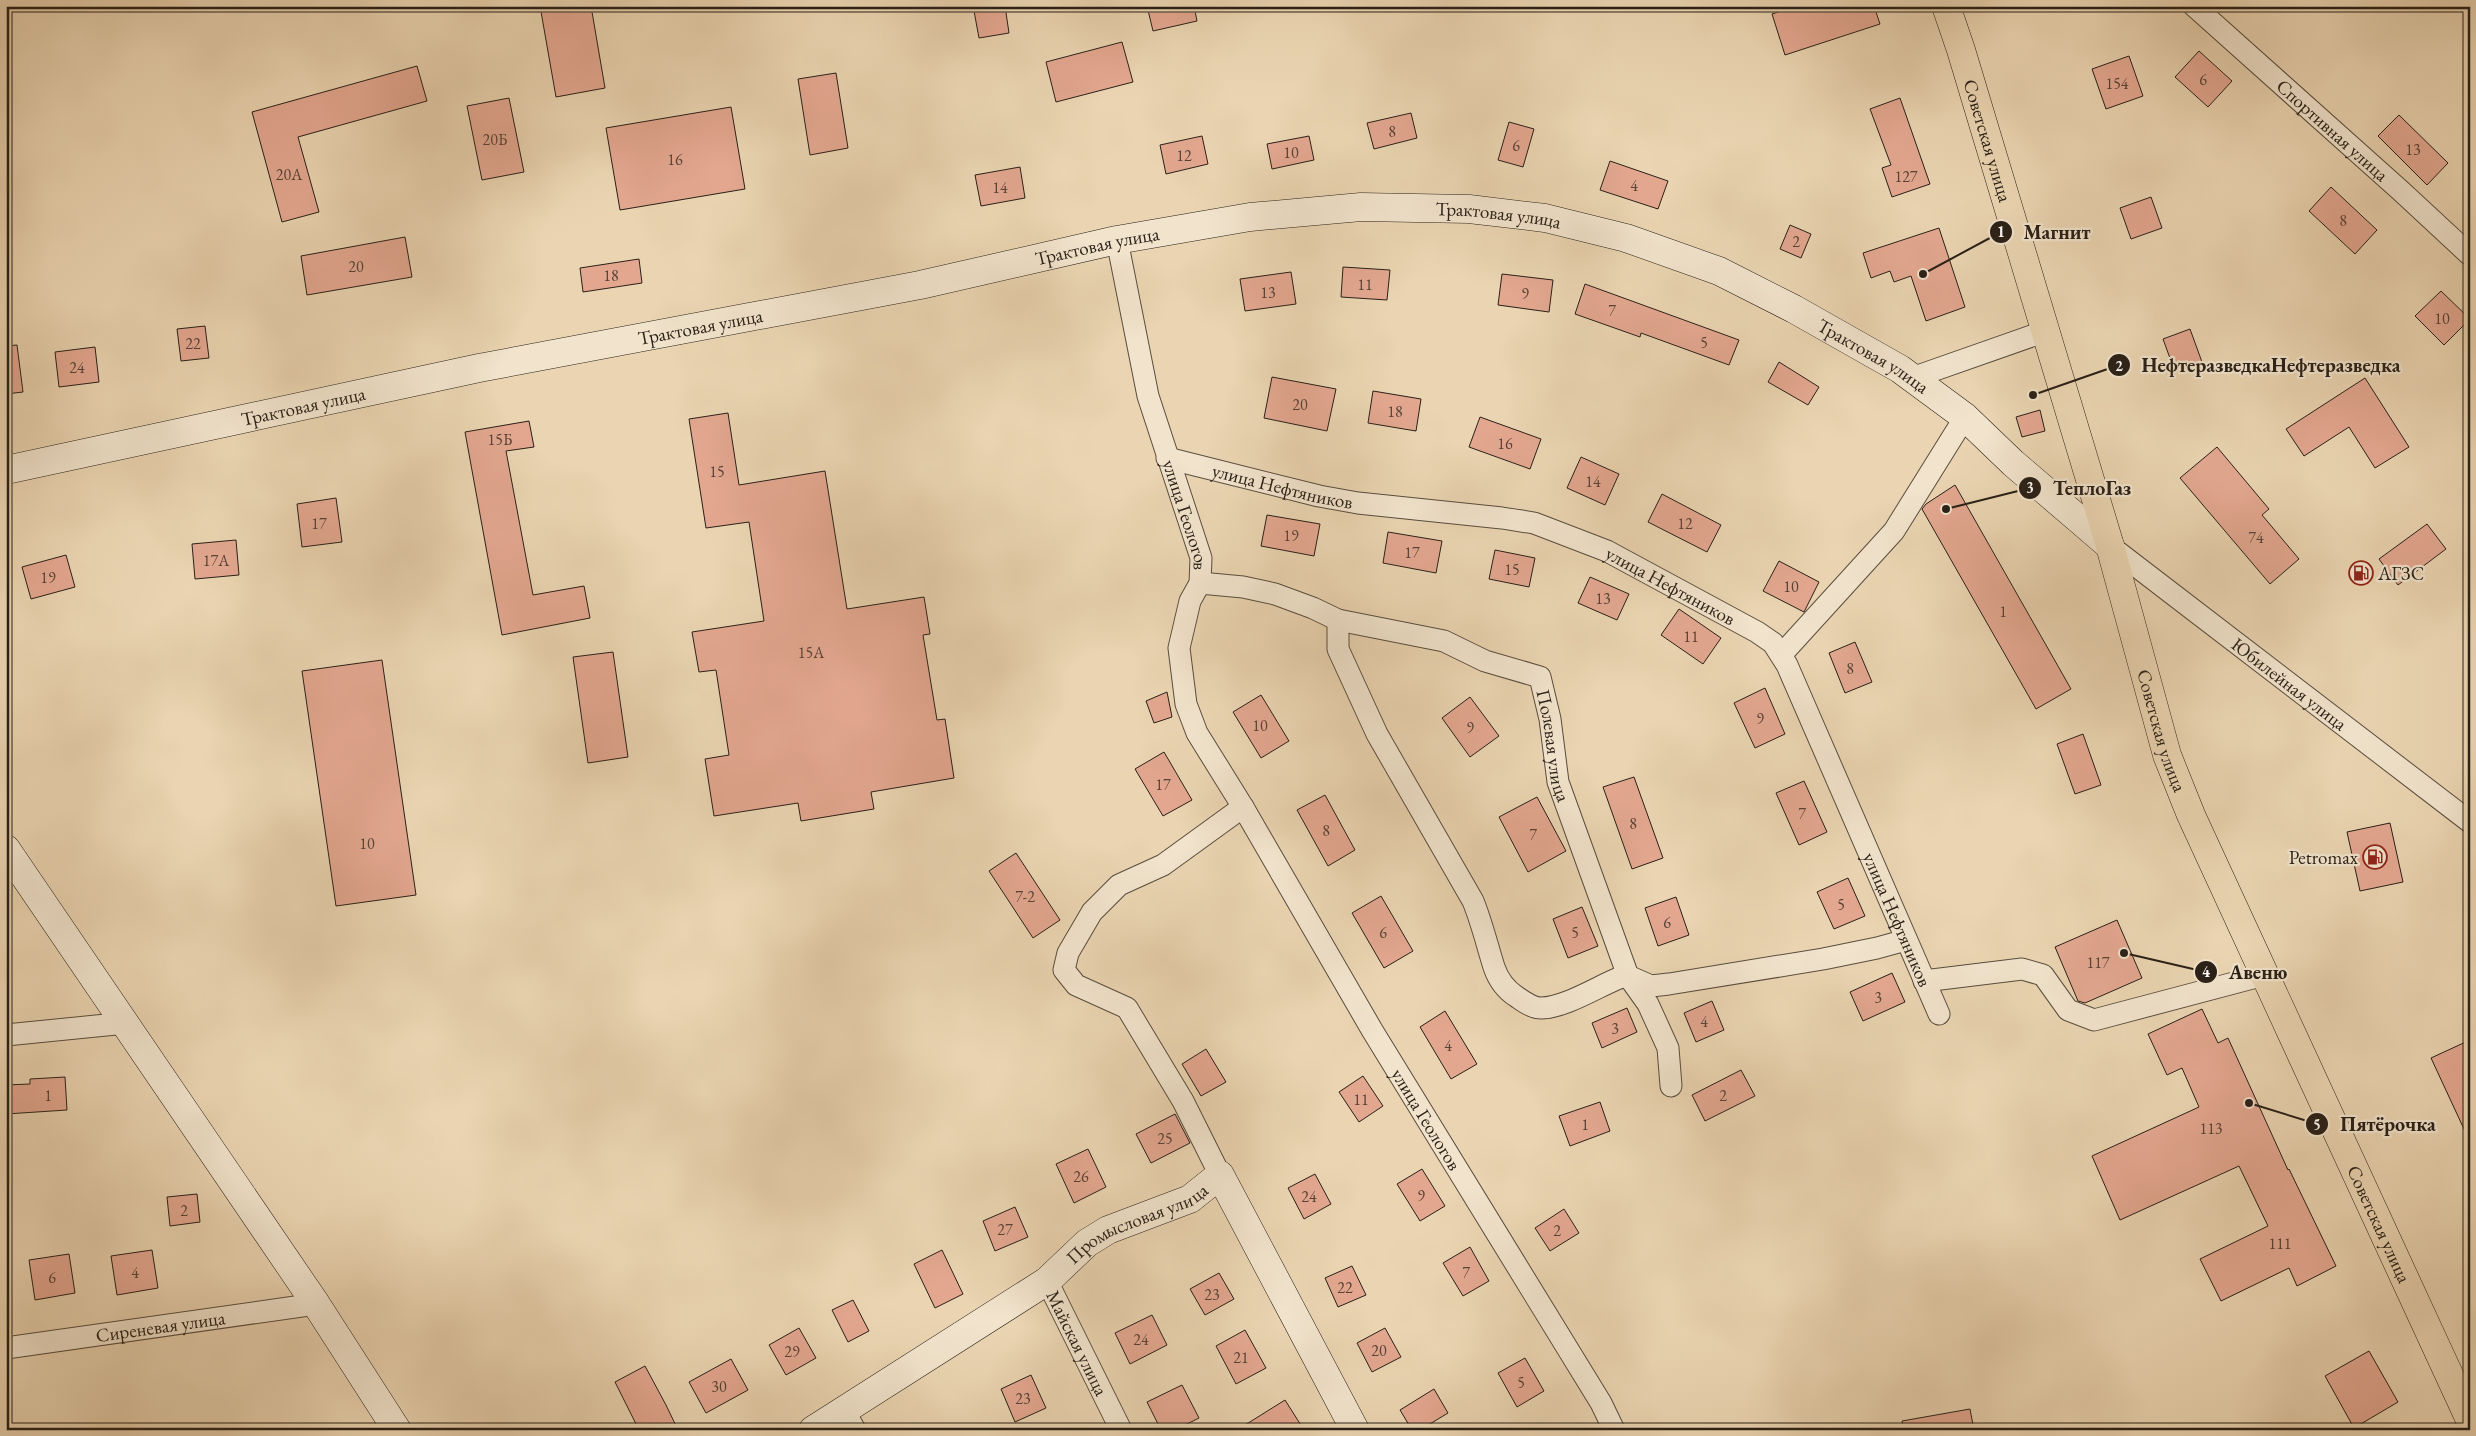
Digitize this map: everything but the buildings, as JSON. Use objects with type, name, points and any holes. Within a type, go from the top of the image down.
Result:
[{"type":"main road","name":"Советская улица","points":[[1946,6],[1961,50],[2110,546],[2167,755],[2191,815],[2470,1420]]},
{"type":"street","name":"Спортивная улица","points":[[2194,6],[2470,255]]},
{"type":"street","name":"Трактовая улица","points":[[6,470],[479,368],[920,286],[1117,240],[1250,217],[1361,208],[1469,209],[1545,218],[1626,238],[1719,271],[1794,309],[1912,378],[1965,417],[2013,463],[2110,546]]},
{"type":"street","name":"улица Геологов","points":[[1117,240],[1148,396],[1201,558],[1200,583],[1190,601],[1178,648],[1186,704],[1197,733],[1243,807],[1372,1030],[1601,1403],[1614,1430]]},
{"type":"street","points":[[1912,378],[2046,331]]},
{"type":"street","points":[[1782,654],[1894,531],[1965,417]]},
{"type":"street","name":"улица Нефтяников","points":[[1168,458],[1329,498],[1502,518],[1534,524],[1607,551],[1757,632],[1773,643],[1782,654],[1939,1014]]},
{"type":"street","name":"Юбилейная улица","points":[[2110,546],[2470,822]]},
{"type":"street","name":"Полевая улица","points":[[1200,583],[1243,587],[1275,594],[1313,608],[1338,620],[1444,641],[1485,662],[1540,677],[1550,719],[1558,782],[1628,976],[1648,1004],[1668,1048],[1671,1086]]},
{"type":"street","points":[[1338,620],[1338,649],[1371,718],[1376,734],[1474,901],[1484,925],[1494,967],[1500,980],[1512,994],[1538,1008],[1554,1006],[1619,978],[1628,976],[1651,986],[1669,984],[1823,959],[1906,940]]},
{"type":"street","points":[[1220,1176],[1183,1101],[1127,1008],[1076,985],[1064,970],[1068,953],[1092,912],[1119,885],[1163,865],[1243,807]]},
{"type":"street","points":[[6,849],[316,1304],[397,1430]]},
{"type":"street","points":[[1924,981],[2022,969],[2043,975],[2068,1010],[2094,1020],[2264,975]]},
{"type":"street","points":[[6,1035],[126,1023]]},
{"type":"street","name":"Промысловая улица","points":[[813,1430],[849,1420],[1047,1281],[1087,1243],[1108,1230],[1190,1199],[1220,1176],[1355,1430]]},
{"type":"street","name":"Майская улица","points":[[1047,1281],[1121,1430]]},
{"type":"street","name":"Сиреневая улица","points":[[6,1348],[316,1304]]},
{"type":"place","name":"Магнит","points":[[1923,274]]},
{"type":"place","name":"НефтеразведкаНефтеразведка","points":[[2033,395]]},
{"type":"place","name":"ТеплоГаз","points":[[1946,509]]},
{"type":"place","name":"АГЗС","points":[[2361,573]]},
{"type":"place","name":"Petromax","points":[[2375,857]]},
{"type":"place","name":"Авеню","points":[[2124,953]]},
{"type":"place","name":"Пятёрочка","points":[[2249,1103]]}]
